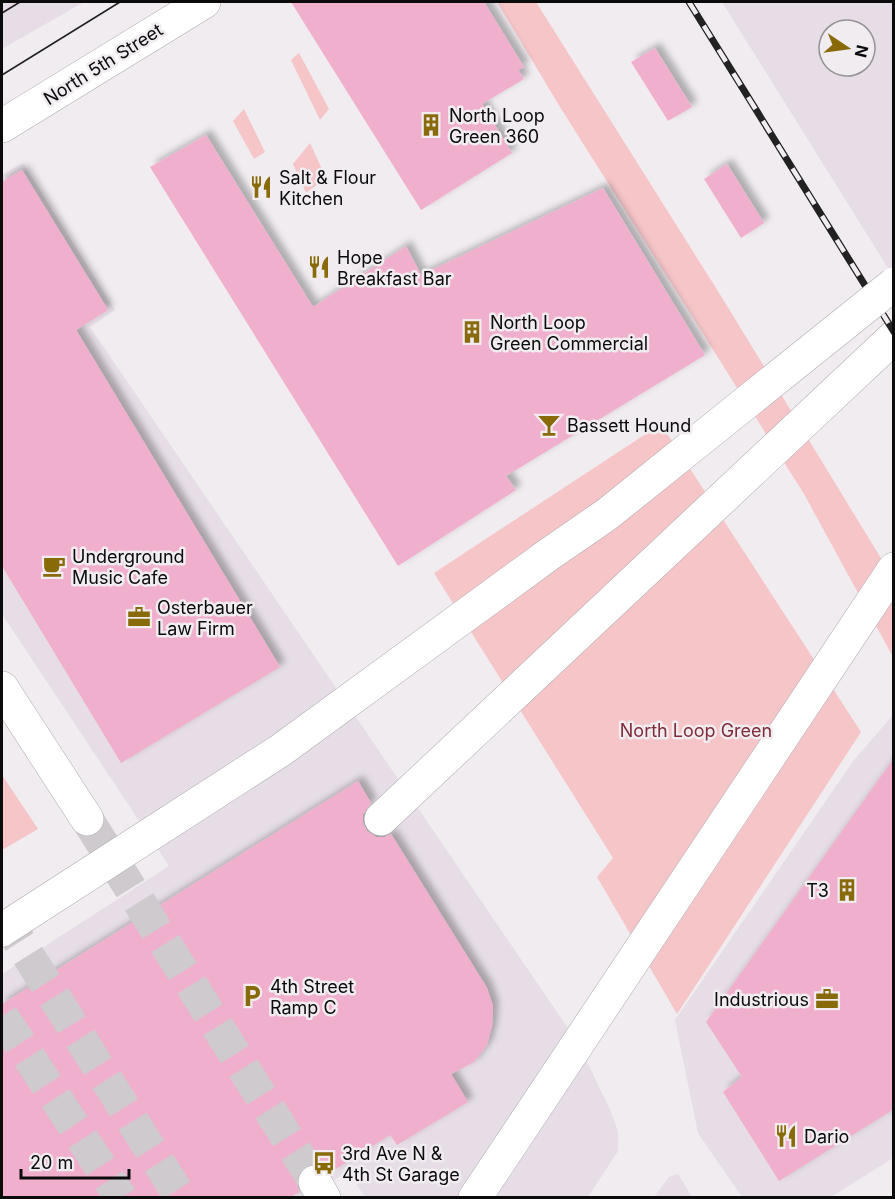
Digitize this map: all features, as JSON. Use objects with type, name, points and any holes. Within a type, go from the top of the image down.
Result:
[{"type":"main road","name":"North 5th Street","points":[[2,126],[204,2]]},
{"type":"main road","points":[[2,930],[281,750],[606,515],[894,284]]},
{"type":"main road","points":[[381,819],[894,337]]},
{"type":"main road","points":[[475,1197],[894,569]]},
{"type":"main road","points":[[2,688],[87,819]]},
{"type":"shaded area","points":[[2,2],[84,2],[2,49]]},
{"type":"shaded area","points":[[722,2],[893,2],[893,276]]},
{"type":"shaded area","points":[[23,163],[115,310],[90,327],[578,1043],[611,1112],[618,1132],[618,1151],[588,1197],[365,1197],[348,1171],[309,1197],[2,1197],[2,974],[169,866],[2,614],[2,175]]},
{"type":"shaded area","name":"T3","points":[[893,715],[893,1158],[831,1197],[742,1197],[698,1133],[675,1020],[854,760]]},
{"type":"shaded area","points":[[678,1174],[692,1197],[654,1197],[669,1177]]},
{"type":"green space","points":[[497,2],[536,2],[721,296],[893,578],[893,657],[804,494],[560,107]]},
{"type":"green space","points":[[299,53],[329,109],[320,120],[291,60]]},
{"type":"green space","points":[[244,109],[265,152],[254,159],[233,121]]},
{"type":"green space","points":[[310,143],[326,178],[306,193],[293,164]]},
{"type":"green space","name":"North Loop Green","points":[[661,424],[861,732],[677,1014],[597,877],[613,858],[434,573]]},
{"type":"green space","points":[[2,775],[38,829],[2,850]]},
{"type":"building","name":"North Loop Green 360","points":[[291,2],[484,2],[524,67],[518,70],[524,79],[482,104],[512,153],[421,210]]},
{"type":"building","points":[[655,48],[692,107],[668,121],[631,62]]},
{"type":"building","name":"North Loop Green Commercial","points":[[206,135],[313,307],[406,246],[421,275],[603,188],[705,355],[506,476],[516,490],[398,566],[150,167]]},
{"type":"building","points":[[727,164],[764,223],[741,238],[704,179]]},
{"type":"building","points":[[22,170],[108,310],[76,330],[280,667],[121,763],[2,566],[2,182]]},
{"type":"building","name":"T3","points":[[894,758],[894,1109],[779,1181],[723,1092],[742,1077],[706,1022]]},
{"type":"building","name":"4th Street Ramp C","points":[[358,781],[371,803],[363,814],[363,823],[367,831],[376,837],[391,834],[487,988],[493,1006],[492,1026],[487,1045],[474,1062],[451,1074],[468,1102],[397,1145],[390,1135],[331,1172],[316,1163],[306,1165],[299,1172],[296,1181],[299,1192],[291,1197],[2,1197],[2,1004]]},
{"type":"tunnel","points":[[87,819],[315,1182]]},
{"type":"tunnel","points":[[2,914],[181,1198]]},
{"type":"tunnel","points":[[2,1016],[121,1198]]},
{"type":"tram line","points":[[2,13],[20,2]]},
{"type":"tram line","points":[[2,75],[120,2]]},
{"type":"railway","points":[[689,2],[894,332]]},
{"type":"place","name":"North Loop Green 360","points":[[431,125]]},
{"type":"place","name":"Salt & Flour Kitchen","points":[[261,187]]},
{"type":"place","name":"Hope Breakfast Bar","points":[[319,267]]},
{"type":"place","name":"North Loop Green Commercial","points":[[472,332]]},
{"type":"place","name":"Bassett Hound","points":[[549,425]]},
{"type":"place","name":"Underground Music Cafe","points":[[54,566]]},
{"type":"place","name":"Osterbauer Law Firm","points":[[139,617]]},
{"type":"place","name":"T3","points":[[847,890]]},
{"type":"place","name":"4th Street Ramp C","points":[[252,996]]},
{"type":"place","name":"Industrious","points":[[827,999]]},
{"type":"place","name":"Dario","points":[[786,1136]]},
{"type":"place","name":"3rd Ave N & 4th St Garage","points":[[324,1163]]}]
